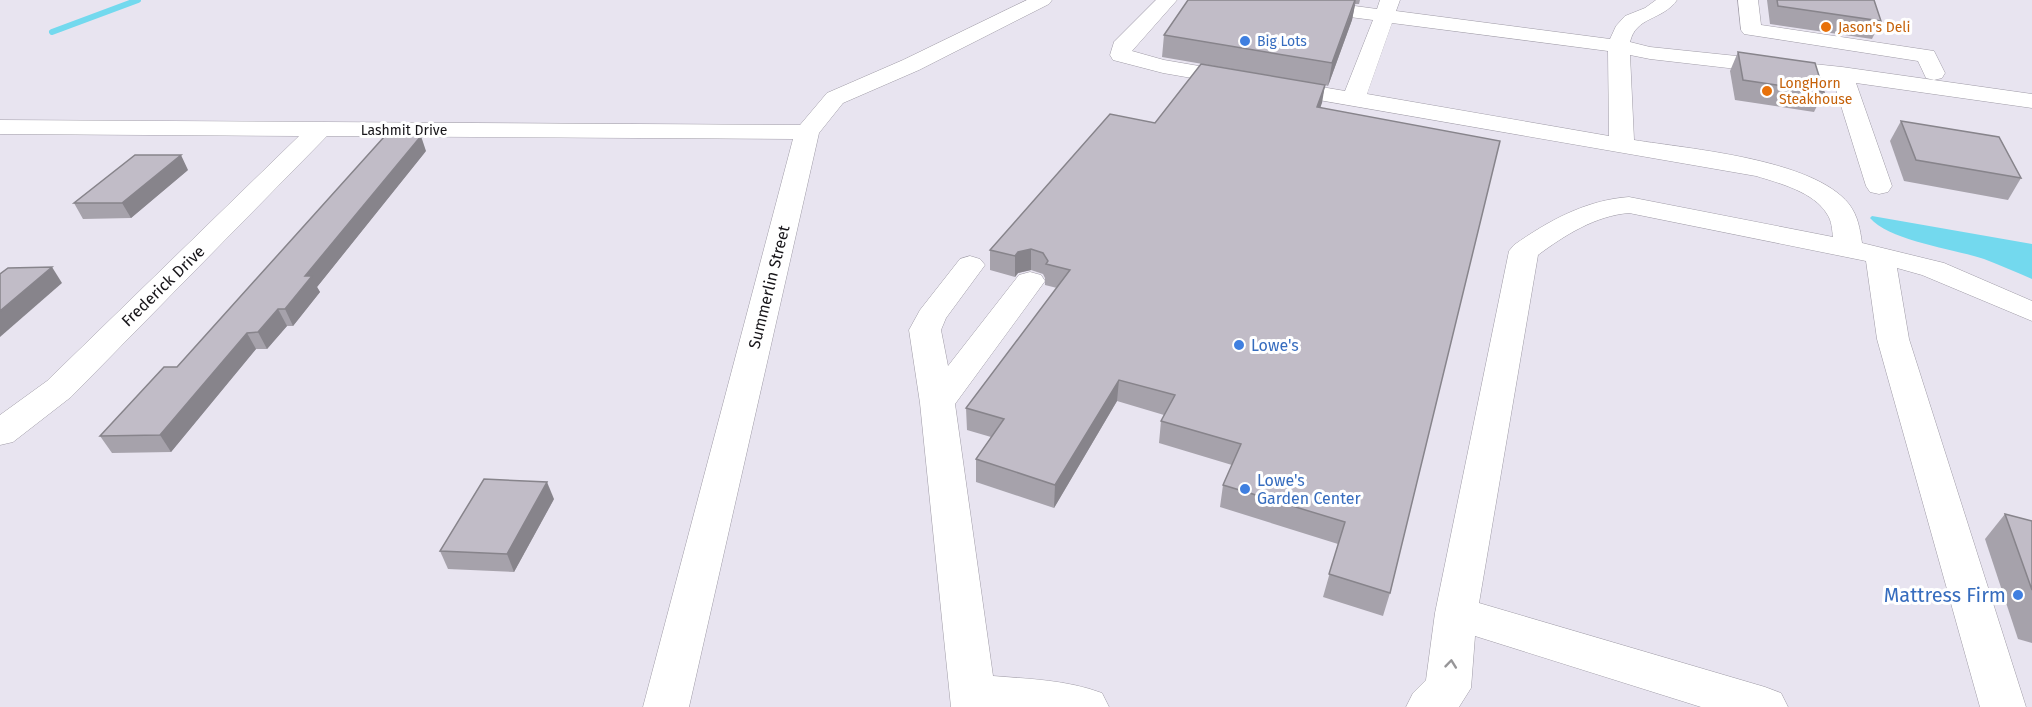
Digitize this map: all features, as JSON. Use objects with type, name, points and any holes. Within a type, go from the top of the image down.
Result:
[{"type":"street","name":"Summerlin Street","points":[[666,707],[807,132],[835,98],[911,65],[1042,0]]},
{"type":"street","points":[[1167,0],[1122,47],[1120,55],[1163,66],[1759,169],[1804,184],[1822,195],[1843,217],[1864,251],[1893,339],[2003,707]]},
{"type":"street","points":[[1265,0],[1388,7],[1650,53],[1842,74],[2032,101]]},
{"type":"street","points":[[1652,27],[1667,0]]},
{"type":"street","points":[[1748,0],[1751,30],[1926,56],[1934,73]]},
{"type":"street","points":[[1354,98],[1388,7]]},
{"type":"street","points":[[1622,144],[1619,46],[1622,30],[1627,23],[1652,27],[1705,48]]},
{"type":"street","points":[[1619,46],[1645,44],[1837,60],[2032,88]]},
{"type":"street","points":[[1842,74],[1879,186]]},
{"type":"street","name":"Lashmit Drive","points":[[0,127],[807,132]]},
{"type":"street","name":"Frederick Drive","points":[[0,433],[59,389],[319,130]]},
{"type":"street","points":[[1429,707],[1448,688],[1456,613],[1524,251],[1596,210],[1614,204],[1654,209],[1864,251],[1934,269],[2032,312]]},
{"type":"street","points":[[970,265],[931,317],[925,330],[937,403],[973,701],[1069,703],[1086,707]]},
{"type":"street","points":[[937,403],[1030,281]]},
{"type":"street","points":[[1456,613],[1765,707]]},
{"type":"water","points":[[1872,216],[2032,244],[2032,279],[1984,259],[1892,233],[1879,226],[1870,218]]},
{"type":"building","points":[[1188,0],[1355,0],[1332,63],[1164,35]]},
{"type":"building","points":[[1777,0],[1874,0],[1881,21],[1778,6]]},
{"type":"building","points":[[1738,52],[1815,63],[1824,92],[1743,80]]},
{"type":"building","name":"Lowe's","points":[[1201,64],[1325,85],[1317,107],[1500,141],[1390,593],[1329,574],[1345,522],[1223,485],[1241,444],[1161,421],[1175,395],[1119,380],[1055,485],[976,459],[1004,419],[966,408],[1070,270],[1046,264],[1048,261],[1043,253],[1031,249],[1018,252],[1015,256],[990,250],[1110,114],[1155,123]]},
{"type":"building","points":[[1901,121],[1999,137],[2021,178],[1916,160]]},
{"type":"building","points":[[421,136],[305,276],[312,276],[285,309],[278,309],[258,332],[247,333],[160,435],[100,436],[164,367],[177,367],[384,137]]},
{"type":"building","points":[[135,155],[181,155],[122,203],[74,203]]},
{"type":"building","points":[[52,267],[0,311],[0,274],[8,268]]},
{"type":"building","points":[[484,479],[547,482],[507,554],[440,551]]},
{"type":"building","points":[[2005,514],[2032,521],[2032,590]]},
{"type":"waterway","points":[[52,32],[138,0]]},
{"type":"place","name":"Jason's Deli","points":[[1826,27]]},
{"type":"place","name":"Big Lots","points":[[1245,41]]},
{"type":"place","name":"LongHorn Steakhouse","points":[[1767,91]]},
{"type":"place","name":"Lowe's","points":[[1239,345]]},
{"type":"place","name":"Lowe's Garden Center","points":[[1245,489]]},
{"type":"place","name":"Mattress Firm","points":[[2018,595]]}]
